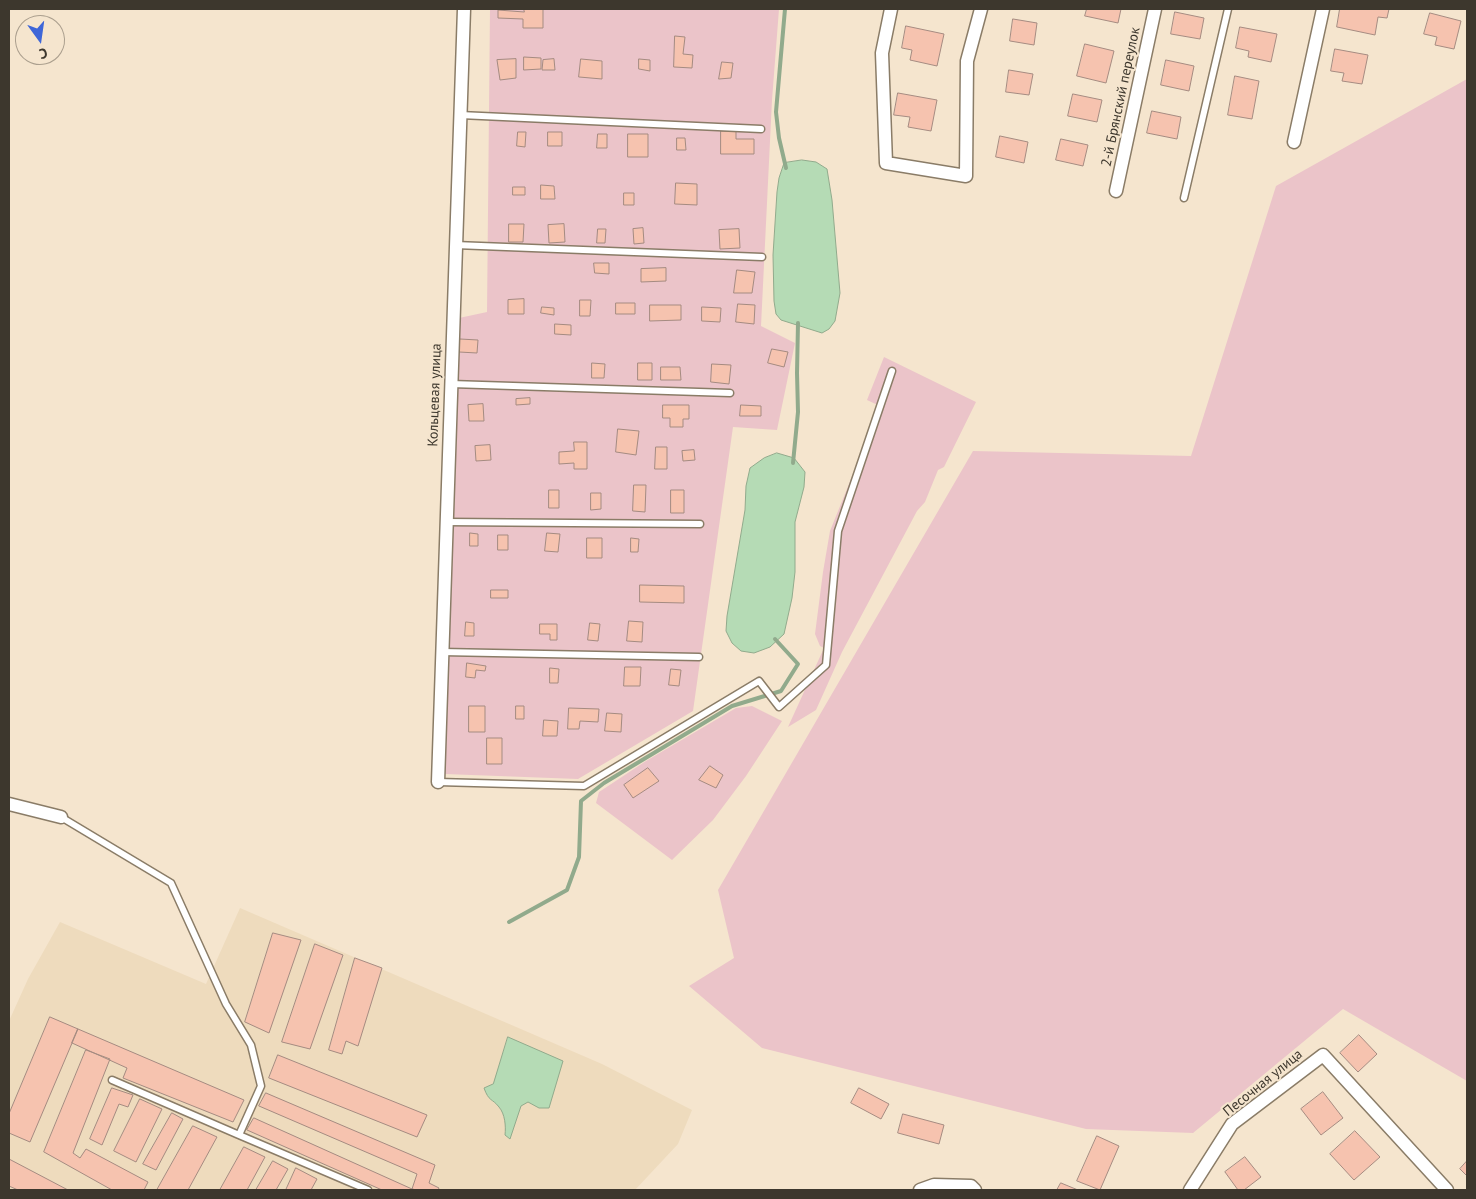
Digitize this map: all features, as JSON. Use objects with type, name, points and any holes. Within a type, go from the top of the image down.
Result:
[{"type":"street","name":"Кольцевая улица","points":[[438,782],[464,9]]},
{"type":"street","points":[[892,9],[882,53],[886,163],[966,176],[967,61],[981,9]]},
{"type":"street","name":"2-й Брянский переулок","points":[[1116,191],[1155,9]]},
{"type":"street","points":[[1294,142],[1323,9]]},
{"type":"street","points":[[9,804],[60,818]]},
{"type":"street","name":"Песочная улица","points":[[1190,1190],[1232,1124],[1323,1055],[1447,1190]]},
{"type":"street","points":[[920,1190],[934,1185],[970,1186],[975,1190]]},
{"type":"lane","points":[[1184,198],[1228,9]]},
{"type":"lane","points":[[460,115],[761,129]]},
{"type":"lane","points":[[455,245],[762,257]]},
{"type":"lane","points":[[438,782],[584,786],[758,681],[779,707],[826,665],[838,531],[892,371]]},
{"type":"lane","points":[[450,384],[730,393]]},
{"type":"lane","points":[[446,522],[700,524]]},
{"type":"lane","points":[[442,652],[699,656]]},
{"type":"lane","points":[[60,818],[172,883],[226,1004],[251,1045],[261,1086],[239,1135]]},
{"type":"lane","points":[[112,1080],[368,1190]]},
{"type":"shaded area","points":[[490,9],[779,9],[772,100],[761,326],[795,343],[777,430],[733,427],[693,711],[578,779],[445,774],[459,318],[487,312]]},
{"type":"shaded area","points":[[1467,79],[1467,1081],[1343,1009],[1193,1133],[1086,1129],[762,1048],[689,986],[734,958],[718,890],[973,451],[1191,456],[1276,186]]},
{"type":"shaded area","points":[[802,160],[816,162],[827,169],[832,200],[840,293],[835,321],[829,329],[822,333],[781,320],[776,314],[774,301],[773,255],[779,178],[784,163]]},
{"type":"shaded area","points":[[884,357],[976,402],[944,467],[938,470],[925,502],[917,511],[842,652],[816,710],[788,727],[824,648],[820,646],[815,634],[830,531],[882,407],[867,400]]},
{"type":"shaded area","points":[[777,453],[794,458],[805,472],[804,487],[795,522],[795,572],[792,598],[784,634],[770,647],[754,653],[741,651],[732,643],[726,631],[727,616],[745,510],[746,486],[750,468],[764,458]]},
{"type":"shaded area","points":[[752,706],[782,721],[746,776],[713,820],[672,860],[596,803],[599,792],[646,761],[736,708]]},
{"type":"shaded area","points":[[240,908],[602,1064],[692,1110],[678,1144],[635,1190],[9,1190],[9,1021],[28,979],[60,922],[206,984]]},
{"type":"shaded area","points":[[508,1037],[563,1061],[549,1108],[539,1108],[528,1102],[521,1106],[510,1139],[505,1135],[503,1113],[497,1104],[489,1098],[484,1088],[493,1084]]},
{"type":"building","points":[[524,9],[543,9],[543,28],[523,28],[523,19],[498,18],[498,10],[524,12]]},
{"type":"building","points":[[1087,9],[1121,9],[1118,23],[1085,16]]},
{"type":"building","points":[[1340,9],[1389,9],[1387,18],[1378,17],[1375,35],[1337,27]]},
{"type":"building","points":[[1175,12],[1204,18],[1200,39],[1171,34]]},
{"type":"building","points":[[1430,13],[1461,21],[1454,49],[1435,45],[1437,37],[1424,34]]},
{"type":"building","points":[[1013,19],[1037,23],[1034,45],[1010,41]]},
{"type":"building","points":[[906,26],[944,34],[937,66],[910,60],[912,50],[902,48]]},
{"type":"building","points":[[1240,27],[1277,34],[1271,62],[1248,57],[1249,51],[1236,48]]},
{"type":"building","points":[[675,36],[685,37],[683,54],[693,55],[692,68],[674,67]]},
{"type":"building","points":[[1085,44],[1114,51],[1106,83],[1077,76]]},
{"type":"building","points":[[1335,49],[1368,55],[1362,84],[1342,81],[1344,73],[1331,71]]},
{"type":"building","points":[[524,57],[541,58],[541,69],[524,70]]},
{"type":"building","points":[[516,59],[516,78],[500,80],[497,60]]},
{"type":"building","points":[[554,59],[555,70],[542,70],[543,60]]},
{"type":"building","points":[[581,59],[602,61],[602,79],[579,77]]},
{"type":"building","points":[[639,59],[650,60],[650,71],[639,69]]},
{"type":"building","points":[[1166,60],[1194,66],[1189,91],[1161,85]]},
{"type":"building","points":[[722,62],[733,63],[731,78],[719,79]]},
{"type":"building","points":[[1009,70],[1033,74],[1029,95],[1006,92]]},
{"type":"building","points":[[1235,76],[1259,81],[1252,119],[1228,115]]},
{"type":"building","points":[[898,93],[937,100],[931,131],[908,127],[910,117],[894,115]]},
{"type":"building","points":[[1073,94],[1102,100],[1097,122],[1068,116]]},
{"type":"building","points":[[1152,111],[1181,117],[1177,139],[1147,133]]},
{"type":"building","points":[[721,131],[736,131],[736,139],[754,139],[754,154],[721,154]]},
{"type":"building","points":[[518,132],[526,132],[525,147],[517,146]]},
{"type":"building","points":[[548,132],[562,132],[562,146],[548,146]]},
{"type":"building","points":[[598,134],[607,134],[607,148],[597,148]]},
{"type":"building","points":[[628,134],[648,134],[648,157],[628,157]]},
{"type":"building","points":[[1000,136],[1028,142],[1024,163],[996,157]]},
{"type":"building","points":[[677,138],[685,138],[686,150],[677,150]]},
{"type":"building","points":[[1061,139],[1088,145],[1083,166],[1056,160]]},
{"type":"building","points":[[676,183],[697,184],[697,205],[675,204]]},
{"type":"building","points":[[541,185],[554,186],[555,199],[541,199]]},
{"type":"building","points":[[513,187],[525,187],[525,195],[513,195]]},
{"type":"building","points":[[624,193],[634,193],[634,205],[624,205]]},
{"type":"building","points":[[509,224],[524,224],[523,242],[509,242]]},
{"type":"building","points":[[564,224],[565,242],[549,243],[548,225]]},
{"type":"building","points":[[643,228],[644,243],[634,244],[633,229]]},
{"type":"building","points":[[598,229],[606,229],[605,243],[597,243]]},
{"type":"building","points":[[739,229],[740,248],[720,249],[719,230]]},
{"type":"building","points":[[594,263],[609,263],[609,274],[595,273]]},
{"type":"building","points":[[666,268],[666,281],[641,282],[641,269]]},
{"type":"building","points":[[737,270],[755,272],[752,293],[734,293]]},
{"type":"building","points":[[524,299],[524,314],[508,314],[508,300]]},
{"type":"building","points":[[580,300],[591,300],[590,316],[580,316]]},
{"type":"building","points":[[616,303],[635,303],[635,314],[616,314]]},
{"type":"building","points":[[738,304],[755,305],[754,324],[736,322]]},
{"type":"building","points":[[650,305],[681,305],[681,320],[650,321]]},
{"type":"building","points":[[542,307],[554,308],[554,315],[541,313]]},
{"type":"building","points":[[702,307],[721,308],[720,322],[702,321]]},
{"type":"building","points":[[555,324],[571,325],[571,335],[555,334]]},
{"type":"building","points":[[460,339],[478,340],[477,353],[459,352]]},
{"type":"building","points":[[772,349],[788,352],[784,367],[768,363]]},
{"type":"building","points":[[592,363],[605,364],[604,378],[592,378]]},
{"type":"building","points":[[638,363],[652,363],[652,380],[638,380]]},
{"type":"building","points":[[712,364],[731,365],[729,384],[711,382]]},
{"type":"building","points":[[661,367],[680,367],[681,380],[661,380]]},
{"type":"building","points":[[530,398],[530,404],[516,405],[516,399]]},
{"type":"building","points":[[483,404],[484,421],[469,421],[468,405]]},
{"type":"building","points":[[663,405],[689,405],[689,419],[683,419],[683,427],[670,427],[670,418],[663,418]]},
{"type":"building","points":[[741,405],[761,406],[761,416],[740,416]]},
{"type":"building","points":[[618,429],[639,431],[636,455],[616,452]]},
{"type":"building","points":[[574,442],[587,442],[587,469],[574,469],[574,463],[559,464],[559,452],[574,451]]},
{"type":"building","points":[[490,445],[491,460],[476,461],[475,446]]},
{"type":"building","points":[[656,447],[667,447],[667,469],[655,469]]},
{"type":"building","points":[[694,450],[695,460],[683,461],[682,451]]},
{"type":"building","points":[[634,485],[646,485],[645,512],[633,511]]},
{"type":"building","points":[[549,490],[559,490],[559,508],[549,508]]},
{"type":"building","points":[[671,490],[684,490],[684,513],[671,513]]},
{"type":"building","points":[[591,493],[601,493],[601,509],[591,510]]},
{"type":"building","points":[[470,533],[478,534],[478,546],[470,546]]},
{"type":"building","points":[[547,533],[560,534],[558,552],[545,551]]},
{"type":"building","points":[[498,535],[508,535],[508,550],[498,550]]},
{"type":"building","points":[[587,538],[602,538],[602,558],[587,558]]},
{"type":"building","points":[[631,538],[639,539],[638,552],[631,552]]},
{"type":"building","points":[[640,585],[684,586],[684,603],[640,602]]},
{"type":"building","points":[[491,590],[508,590],[508,598],[491,598]]},
{"type":"building","points":[[629,621],[643,622],[642,642],[627,641]]},
{"type":"building","points":[[466,622],[474,623],[474,636],[465,636]]},
{"type":"building","points":[[590,623],[600,624],[598,641],[588,640]]},
{"type":"building","points":[[540,624],[557,624],[557,640],[550,640],[550,634],[540,634]]},
{"type":"building","points":[[467,663],[486,666],[485,671],[476,670],[475,678],[466,677]]},
{"type":"building","points":[[625,667],[641,667],[640,686],[624,686]]},
{"type":"building","points":[[550,668],[559,669],[558,683],[550,683]]},
{"type":"building","points":[[671,669],[681,670],[679,686],[669,685]]},
{"type":"building","points":[[469,706],[485,706],[485,732],[469,732]]},
{"type":"building","points":[[516,706],[524,706],[524,719],[516,719]]},
{"type":"building","points":[[569,708],[599,709],[598,722],[580,721],[579,729],[568,729]]},
{"type":"building","points":[[607,713],[622,714],[621,732],[605,731]]},
{"type":"building","points":[[544,720],[558,721],[557,736],[543,736]]},
{"type":"building","points":[[487,738],[502,738],[502,764],[487,764]]},
{"type":"building","points":[[710,766],[723,775],[716,788],[699,780]]},
{"type":"building","points":[[648,768],[659,781],[633,798],[624,785]]},
{"type":"building","points":[[273,933],[301,940],[269,1033],[245,1022]]},
{"type":"building","points":[[315,944],[343,955],[310,1049],[282,1042]]},
{"type":"building","points":[[355,958],[382,968],[358,1046],[346,1041],[342,1054],[329,1050]]},
{"type":"building","points":[[50,1017],[78,1029],[30,1142],[9,1133],[9,1114]]},
{"type":"building","points":[[78,1029],[244,1100],[233,1122],[123,1078],[127,1068],[72,1043]]},
{"type":"building","points":[[1359,1035],[1377,1054],[1358,1072],[1340,1053]]},
{"type":"building","points":[[86,1050],[110,1059],[73,1153],[80,1158],[86,1149],[148,1182],[144,1190],[112,1190],[44,1152]]},
{"type":"building","points":[[278,1055],[427,1115],[417,1137],[269,1078]]},
{"type":"building","points":[[112,1088],[133,1095],[128,1107],[119,1104],[102,1145],[90,1139]]},
{"type":"building","points":[[859,1088],[889,1104],[881,1119],[851,1103]]},
{"type":"building","points":[[1323,1092],[1343,1118],[1321,1135],[1301,1109]]},
{"type":"building","points":[[266,1093],[435,1165],[429,1183],[439,1188],[438,1190],[412,1189],[417,1174],[259,1106]]},
{"type":"building","points":[[140,1099],[162,1109],[136,1162],[114,1151]]},
{"type":"building","points":[[172,1113],[183,1119],[156,1170],[143,1164]]},
{"type":"building","points":[[903,1114],[944,1125],[939,1144],[898,1133]]},
{"type":"building","points":[[254,1118],[416,1190],[382,1190],[247,1130]]},
{"type":"building","points":[[193,1126],[217,1137],[188,1190],[157,1190]]},
{"type":"building","points":[[1355,1131],[1380,1157],[1354,1180],[1330,1154]]},
{"type":"building","points":[[1097,1136],[1119,1146],[1100,1190],[1077,1181]]},
{"type":"building","points":[[244,1147],[265,1157],[247,1190],[220,1190]]},
{"type":"building","points":[[1245,1157],[1261,1177],[1244,1190],[1238,1190],[1225,1172]]},
{"type":"building","points":[[9,1159],[68,1190],[18,1190],[9,1186]]},
{"type":"building","points":[[273,1161],[288,1169],[276,1190],[256,1190]]},
{"type":"building","points":[[1467,1161],[1467,1176],[1460,1169]]},
{"type":"building","points":[[296,1168],[317,1179],[311,1190],[286,1190]]},
{"type":"building","points":[[1061,1183],[1078,1190],[1057,1190]]},
{"type":"waterway","points":[[785,9],[776,112],[779,138],[786,168]]},
{"type":"waterway","points":[[793,463],[798,412],[798,323]]},
{"type":"waterway","points":[[509,922],[567,890],[579,857],[581,801],[604,783],[732,706],[781,691],[798,664],[775,639]]}]
